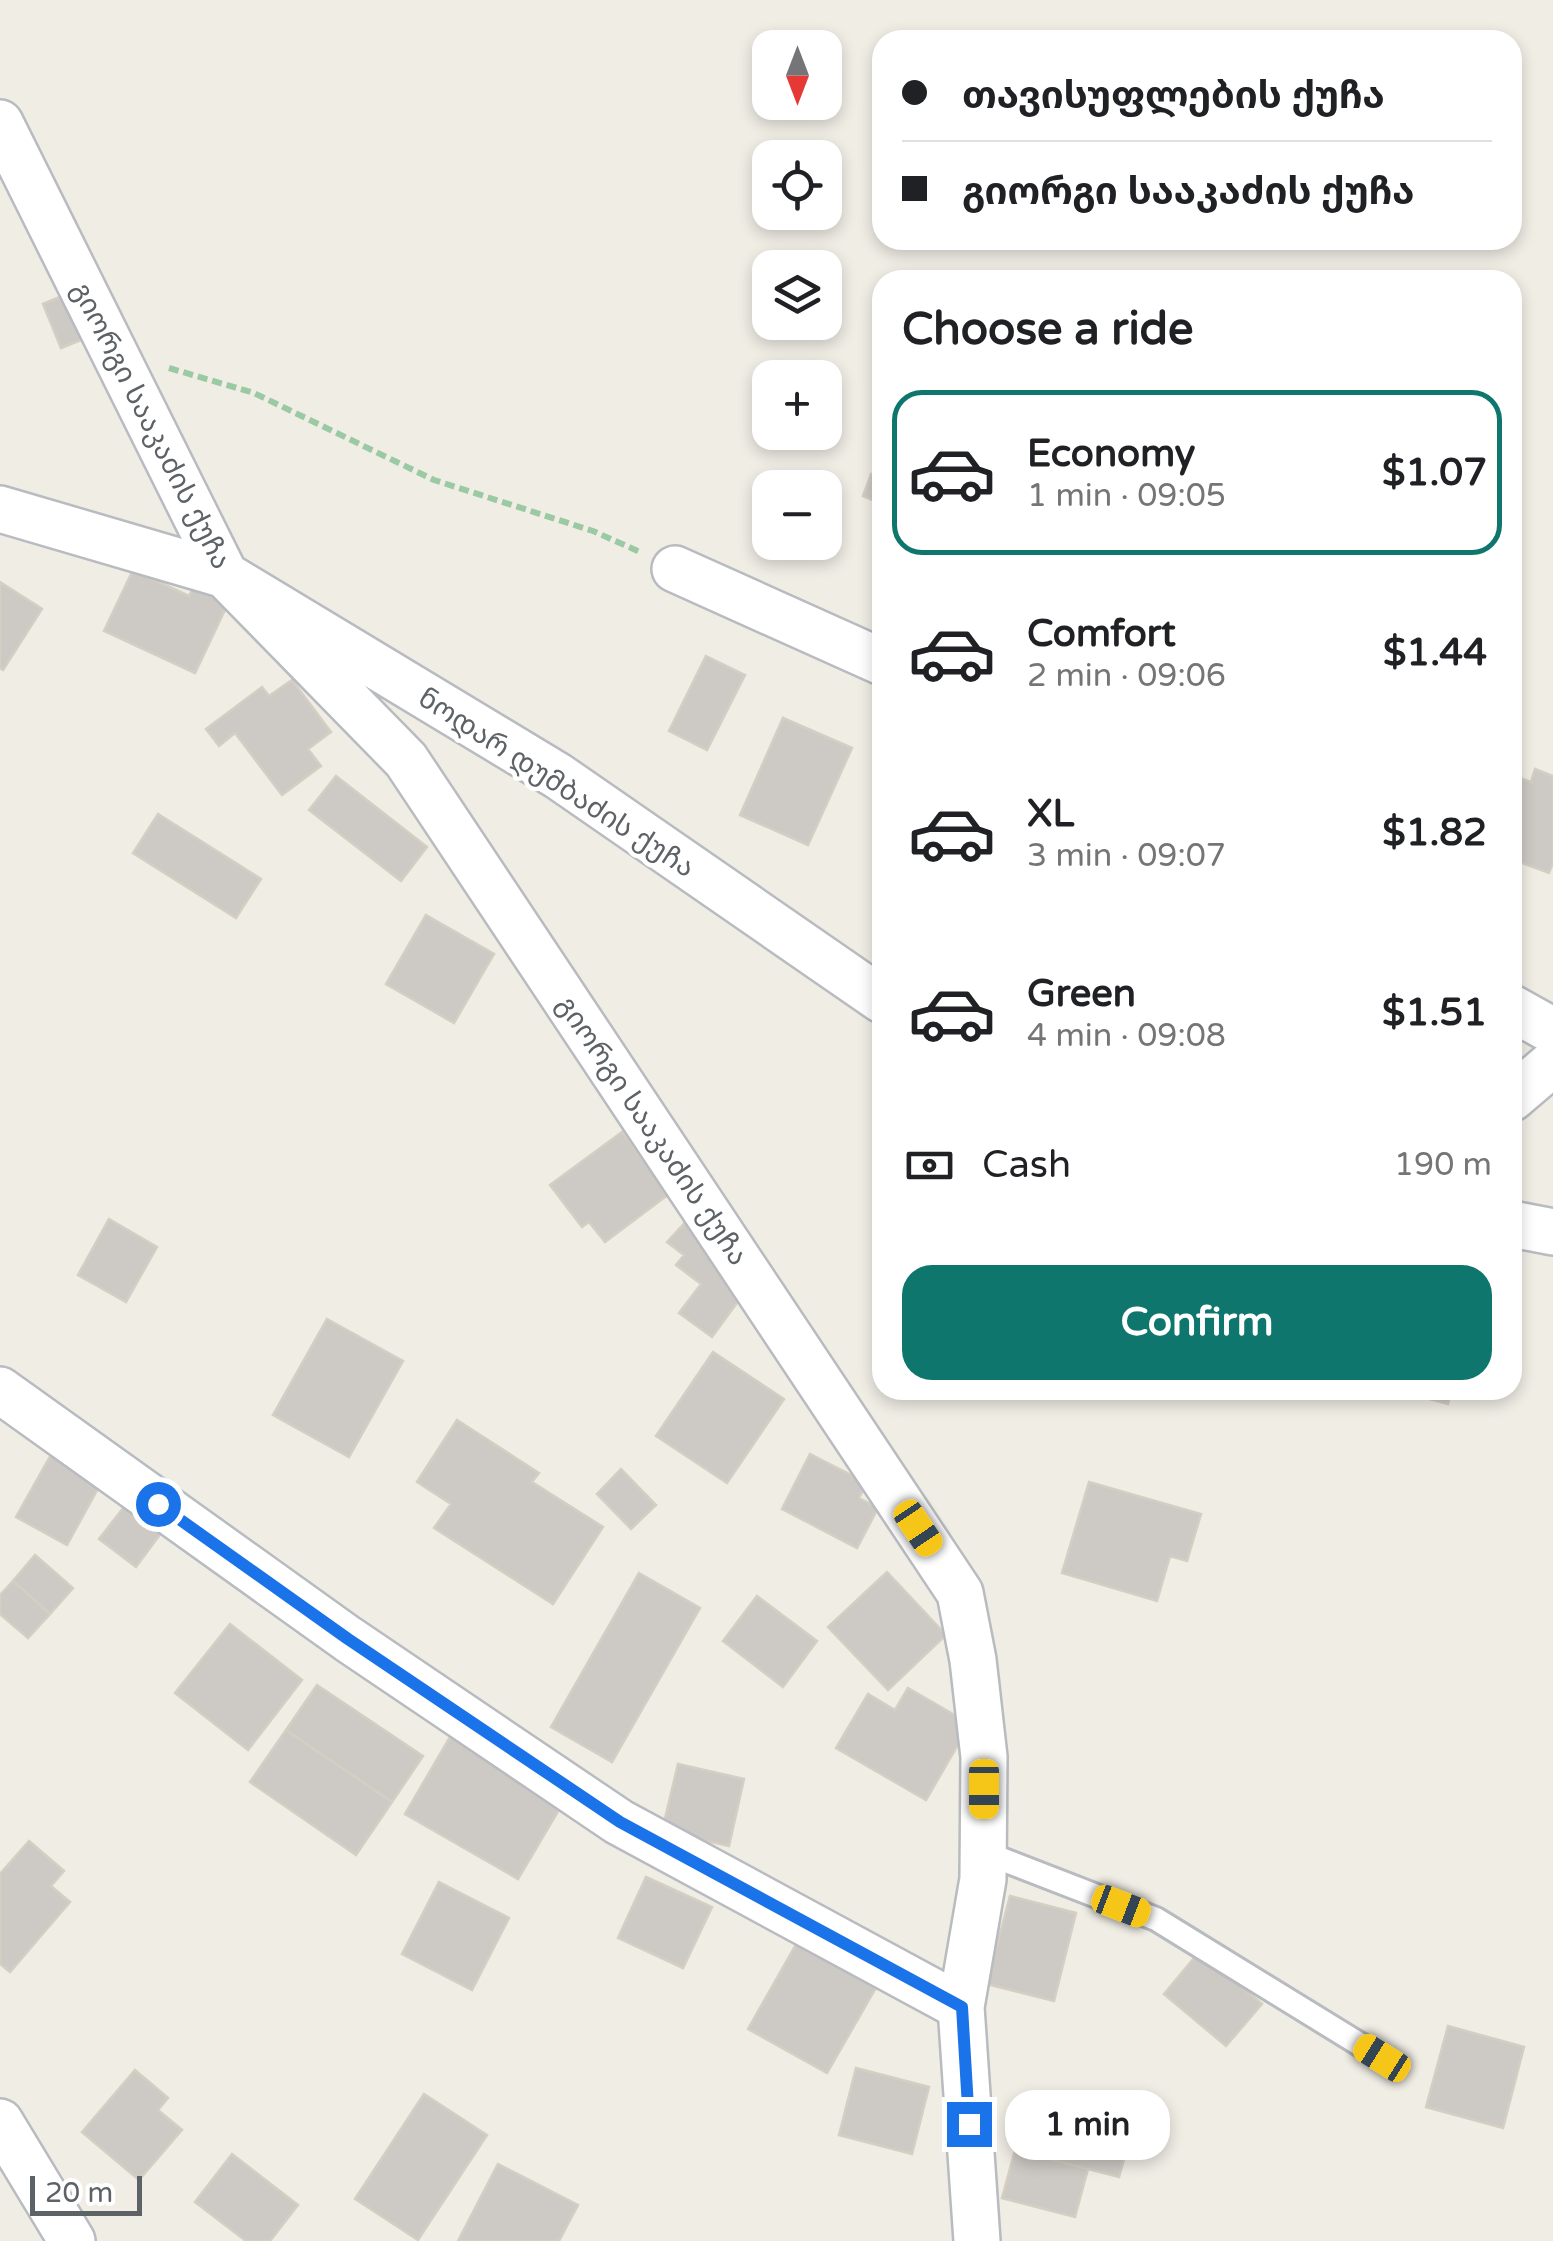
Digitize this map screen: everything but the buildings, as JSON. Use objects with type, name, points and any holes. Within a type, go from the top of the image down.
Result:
[{"type":"street","name":"გიორგი სააკაძის ქუჩა","points":[[0,124],[226,575],[406,760],[960,1592],[973,1660],[984,1757],[983,1879],[962,2007],[977,2241]]},
{"type":"street","points":[[0,509],[226,575]]},
{"type":"street","points":[[676,568],[872,657]]},
{"type":"street","name":"ნოდარ დუმბაძის ქუჩა","points":[[226,575],[558,776],[872,993]]},
{"type":"street","points":[[1522,1013],[1553,1030]]},
{"type":"street","points":[[1522,1089],[1553,1062]]},
{"type":"street","points":[[1522,1226],[1553,1232]]},
{"type":"street","points":[[0,1390],[348,1639],[620,1822],[962,2007]]},
{"type":"street","points":[[0,2122],[72,2241]]},
{"type":"lane","points":[[983,1852],[1156,1919],[1382,2058]]},
{"type":"path","points":[[115,353],[254,393],[434,480],[594,531],[676,568]]},
{"type":"route","points":[[158,1504],[348,1639],[620,1822],[962,2007],[969,2124]]}]
